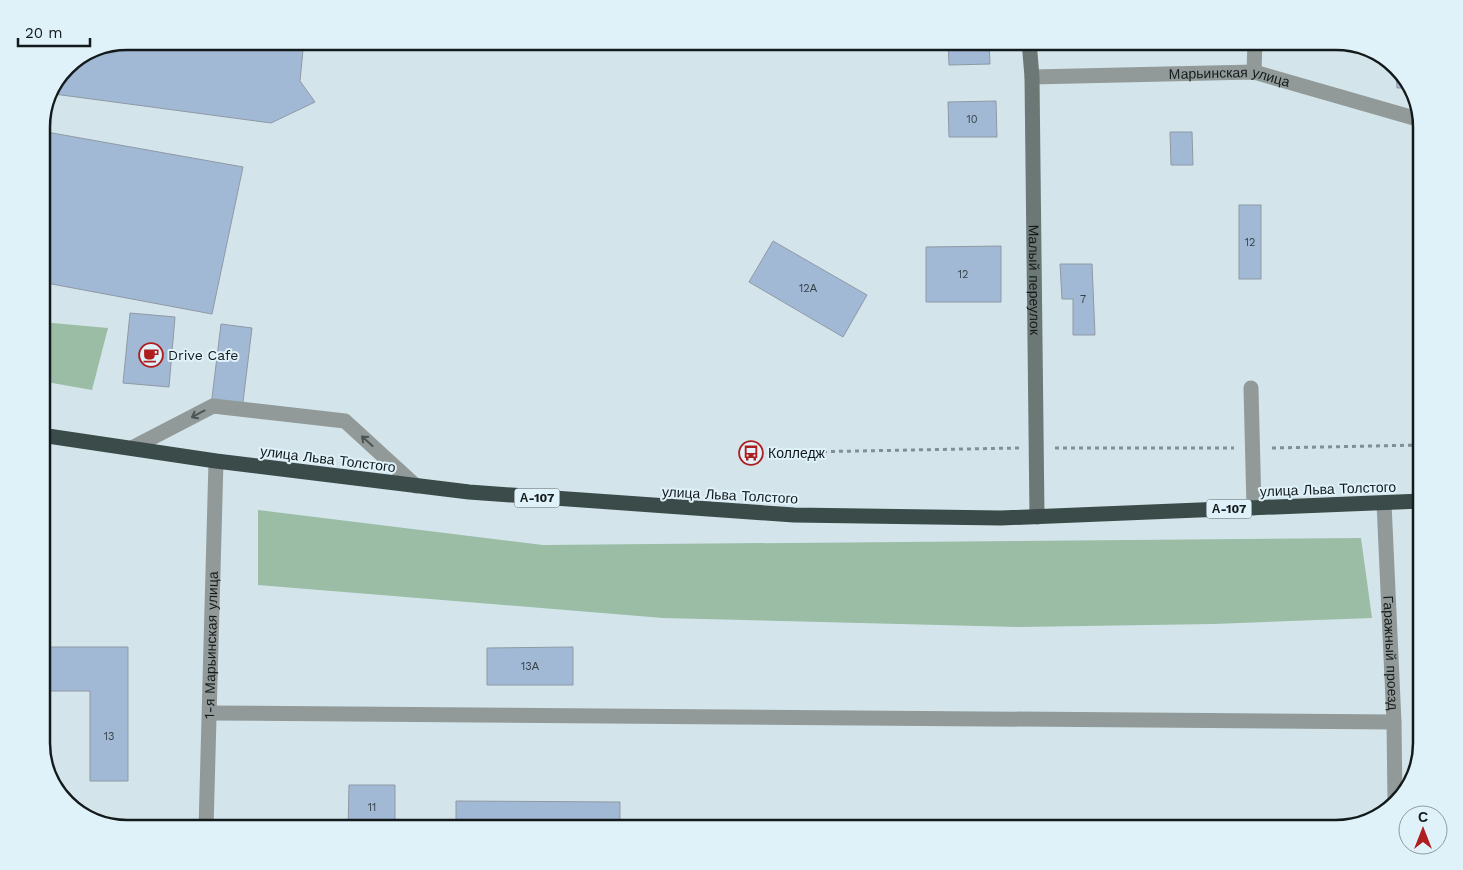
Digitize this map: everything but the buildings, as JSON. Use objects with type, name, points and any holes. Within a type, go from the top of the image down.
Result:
[{"type":"highway","name":"улица Льва Толстого","points":[[50,436],[216,461],[416,486],[596,502],[794,515],[899,518],[1037,518],[1413,501]]},
{"type":"street","name":"Малый переулок","points":[[1030,50],[1032,77],[1037,518]]},
{"type":"street","points":[[1254,72],[1255,50]]},
{"type":"street","name":"Марьинская улица","points":[[1032,77],[1254,72],[1412,117]]},
{"type":"street","points":[[1251,388],[1254,508]]},
{"type":"street","points":[[132,448],[213,406],[345,421],[416,486]]},
{"type":"street","name":"1-я Марьинская улица","points":[[206,820],[211,713],[216,461]]},
{"type":"street","name":"Гаражный проезд","points":[[1384,503],[1394,722],[1395,792]]},
{"type":"street","points":[[211,713],[1394,722]]},
{"type":"path","points":[[751,453],[1036,448],[1253,448],[1413,445]]},
{"type":"green space","points":[[50,323],[108,328],[92,390],[50,383]]},
{"type":"green space","points":[[258,510],[543,545],[1361,538],[1372,618],[1214,624],[1019,627],[663,618],[258,585]]},
{"type":"place","name":"Drive Cafe","points":[[151,355]]},
{"type":"place","name":"Колледж","points":[[751,453]]}]
